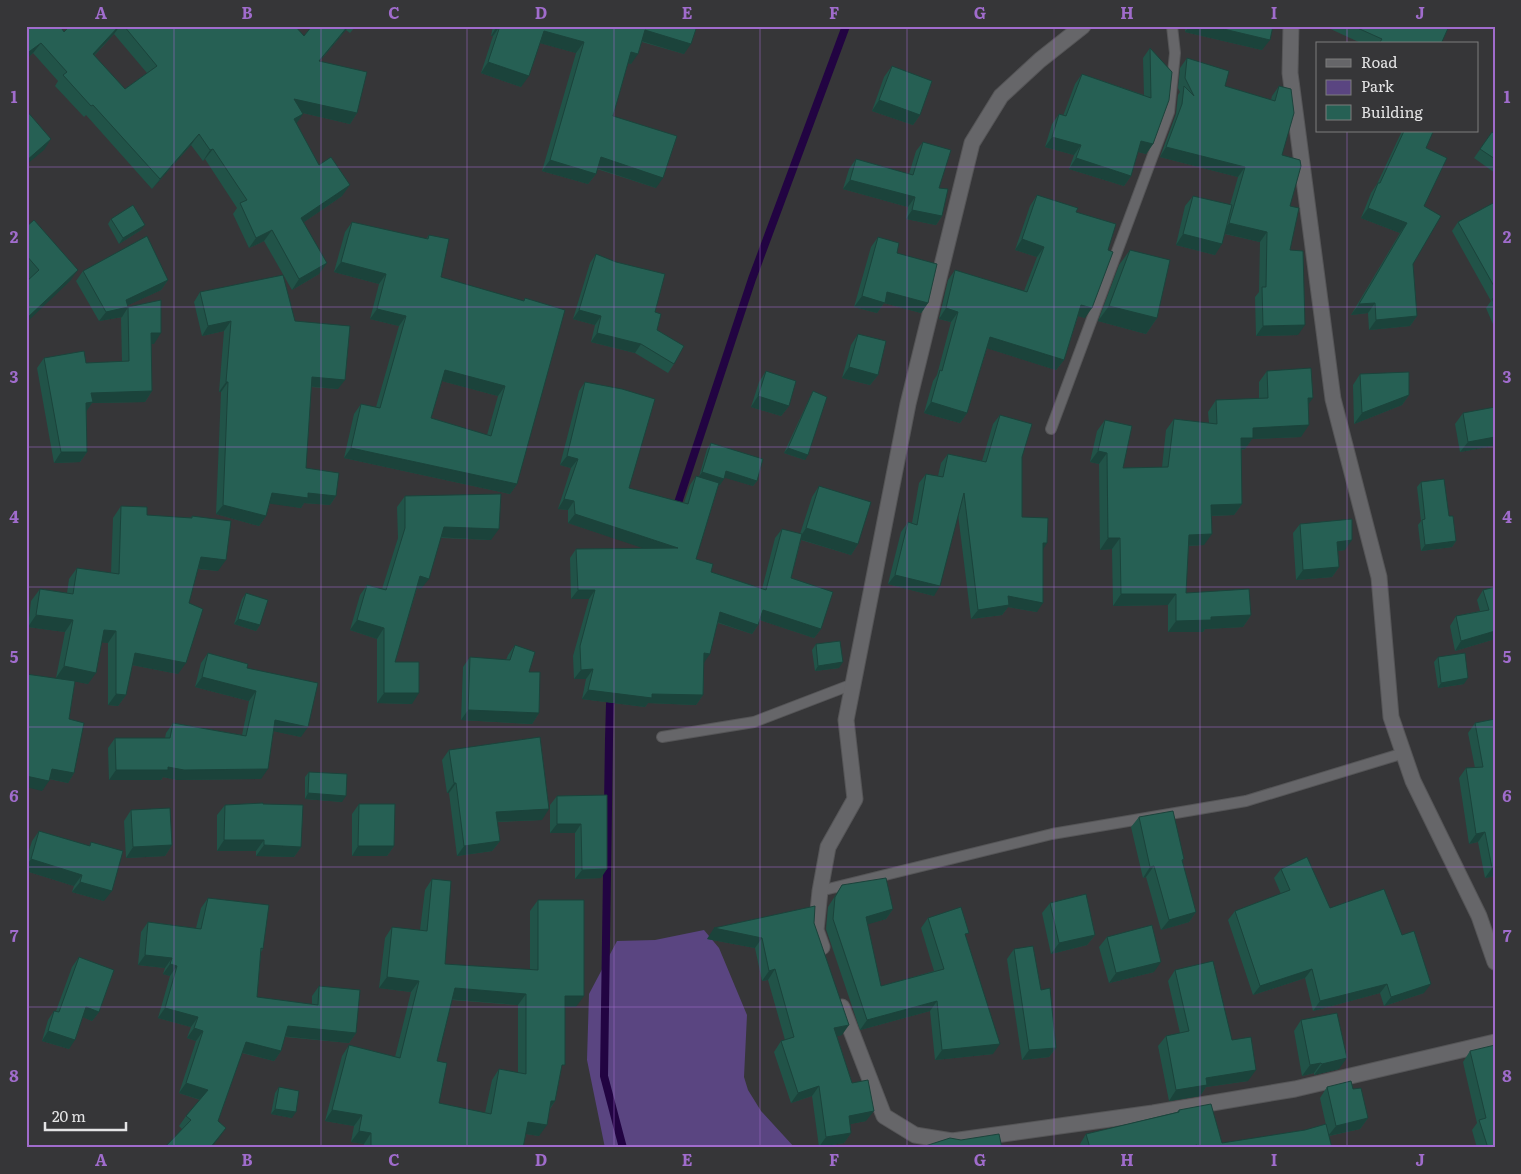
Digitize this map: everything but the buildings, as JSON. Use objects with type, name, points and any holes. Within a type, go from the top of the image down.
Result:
[{"type":"street","points":[[826,957],[816,930],[828,847],[855,799],[846,720],[908,404],[972,143],[1001,96],[1040,60],[1083,26]]},
{"type":"street","points":[[1292,26],[1290,73],[1333,399],[1379,577],[1392,717],[1413,781],[1479,916],[1495,962]]},
{"type":"street","points":[[838,994],[884,1116],[915,1135],[952,1141],[1153,1113],[1295,1089],[1495,1042]]},
{"type":"lane","points":[[1051,429],[1169,112],[1175,53],[1172,26]]},
{"type":"lane","points":[[662,737],[754,722],[853,684]]},
{"type":"lane","points":[[820,892],[1052,834],[1246,801],[1404,753]]},
{"type":"green space","points":[[704,930],[719,948],[747,1015],[744,1077],[748,1090],[761,1111],[795,1148],[605,1148],[587,1060],[589,994],[617,941],[655,940]]},
{"type":"waterway","points":[[675,512],[752,279],[846,26]]},
{"type":"waterway","points":[[614,693],[610,704],[609,739],[604,1076],[623,1148]]}]
